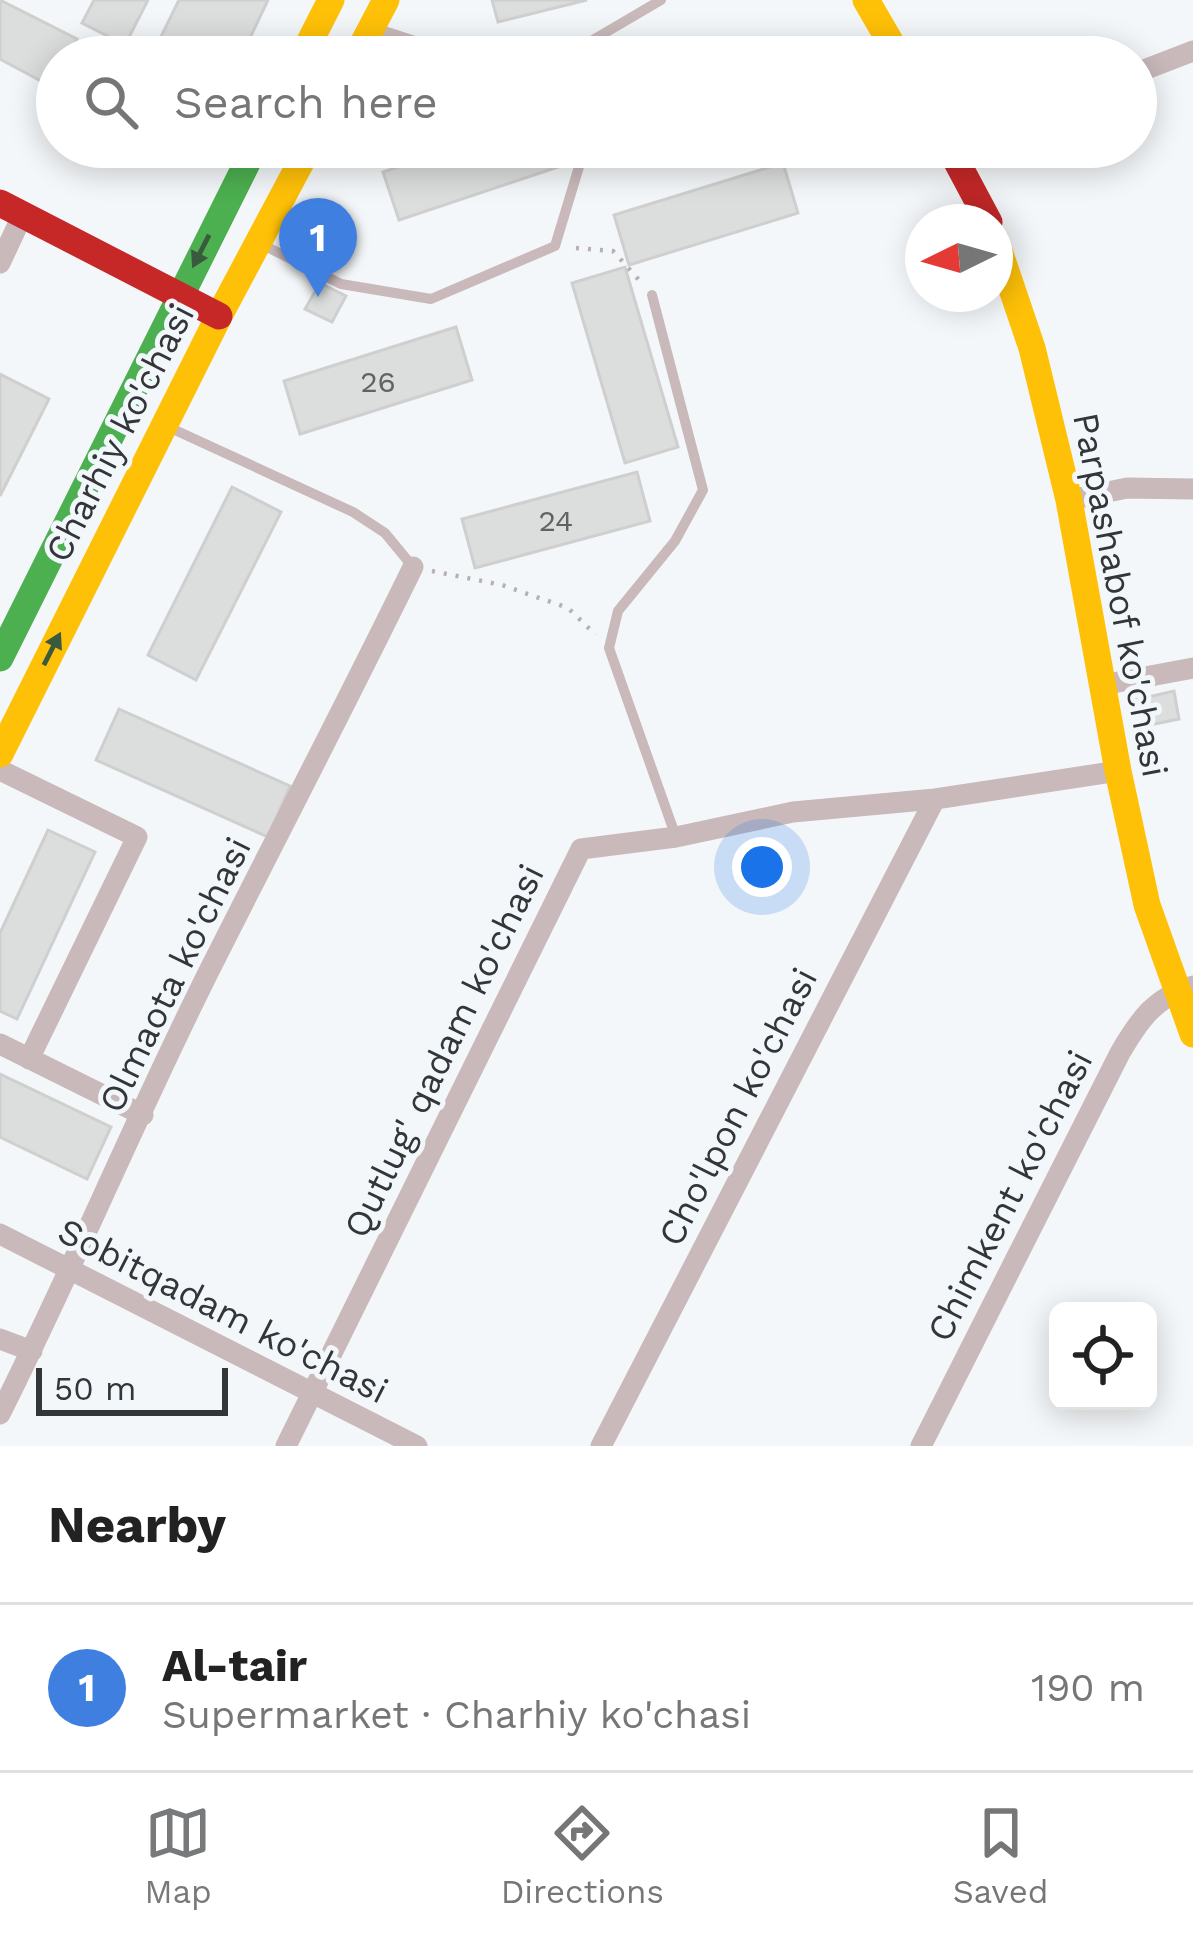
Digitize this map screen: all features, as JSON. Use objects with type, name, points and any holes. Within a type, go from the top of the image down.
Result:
[{"type":"main road","points":[[313,36],[331,0]]},
{"type":"main road","points":[[367,36],[386,0]]},
{"type":"main road","points":[[866,0],[886,36]]},
{"type":"main road","name":"Charhiy ko'chasi","points":[[0,658],[244,168]]},
{"type":"main road","name":"Charhiy ko'chasi","points":[[0,754],[298,168]]},
{"type":"main road","points":[[961,168],[980,204]]},
{"type":"main road","points":[[11,208],[219,316]]},
{"type":"main road","name":"Parpashabof ko'chasi","points":[[1013,292],[1032,348],[1069,500],[1147,905],[1184,988],[1193,1034]]},
{"type":"street","points":[[1157,65],[1193,51]]},
{"type":"street","points":[[0,262],[11,208]]},
{"type":"street","points":[[1069,500],[1126,488],[1193,489]]},
{"type":"street","name":"Olmaota ko'chasi","points":[[0,1414],[209,970],[312,775],[413,567]]},
{"type":"street","points":[[1102,685],[1193,668]]},
{"type":"street","points":[[0,770],[136,838],[29,1059]]},
{"type":"street","name":"Qutlug' qadam ko'chasi","points":[[286,1446],[581,849],[676,837],[793,812],[934,799],[1118,771]]},
{"type":"street","name":"Cho'lpon ko'chasi","points":[[601,1446],[934,799]]},
{"type":"street","name":"Chimkent ko'chasi","points":[[921,1446],[1120,1053],[1145,1011],[1184,988]]},
{"type":"street","points":[[0,1044],[143,1115]]},
{"type":"street","name":"Sobitqadam ko'chasi","points":[[0,1234],[418,1446]]},
{"type":"street","points":[[0,1339],[32,1351]]},
{"type":"lane","points":[[600,36],[661,0]]},
{"type":"lane","points":[[372,27],[400,36]]},
{"type":"lane","points":[[258,243],[341,284],[431,299],[555,246],[579,168]]},
{"type":"lane","points":[[652,295],[703,490],[675,541],[618,611],[609,648],[676,837]]},
{"type":"lane","points":[[164,425],[352,512],[385,533],[413,567]]},
{"type":"path","points":[[555,246],[613,251],[652,295]]},
{"type":"path","points":[[413,567],[502,585],[568,608],[609,648]]},
{"type":"building","points":[[0,0],[71,36],[36,36],[36,78],[0,59]]},
{"type":"building","points":[[94,0],[148,0],[130,36],[107,36],[82,23]]},
{"type":"building","points":[[179,0],[268,0],[251,36],[161,36]]},
{"type":"building","points":[[492,0],[587,0],[498,22]]},
{"type":"building","points":[[395,168],[555,168],[399,220],[383,172]]},
{"type":"building","points":[[767,168],[784,168],[798,213],[629,265],[614,215]]},
{"type":"building","points":[[625,267],[678,447],[625,463],[572,283]]},
{"type":"building","points":[[320,283],[346,296],[332,322],[305,309]]},
{"type":"building","points":[[456,327],[472,380],[300,434],[284,381]]},
{"type":"building","points":[[0,374],[49,399],[0,496]]},
{"type":"building","points":[[637,472],[650,521],[475,568],[462,519]]},
{"type":"building","points":[[232,487],[281,512],[196,680],[148,655]]},
{"type":"building","points":[[1174,691],[1179,719],[1140,727],[1135,700]]},
{"type":"building","points":[[119,709],[290,786],[268,837],[96,760]]},
{"type":"building","points":[[48,830],[95,852],[17,1019],[0,1011],[0,933]]},
{"type":"building","points":[[0,1074],[111,1127],[87,1179],[0,1137]]},
{"type":"traffic: fast","points":[[0,658],[245,168]]},
{"type":"traffic: slow","points":[[313,36],[331,0]]},
{"type":"traffic: slow","points":[[367,36],[386,0]]},
{"type":"traffic: slow","points":[[866,0],[887,36]]},
{"type":"traffic: slow","points":[[0,754],[298,168]]},
{"type":"traffic: slow","points":[[1013,292],[1032,348],[1069,500],[1147,905],[1193,1034]]},
{"type":"traffic: jam","points":[[960,168],[979,204]]},
{"type":"traffic: jam","points":[[0,203],[219,316]]},
{"type":"place","name":"Al-tair","points":[[318,297]]}]
